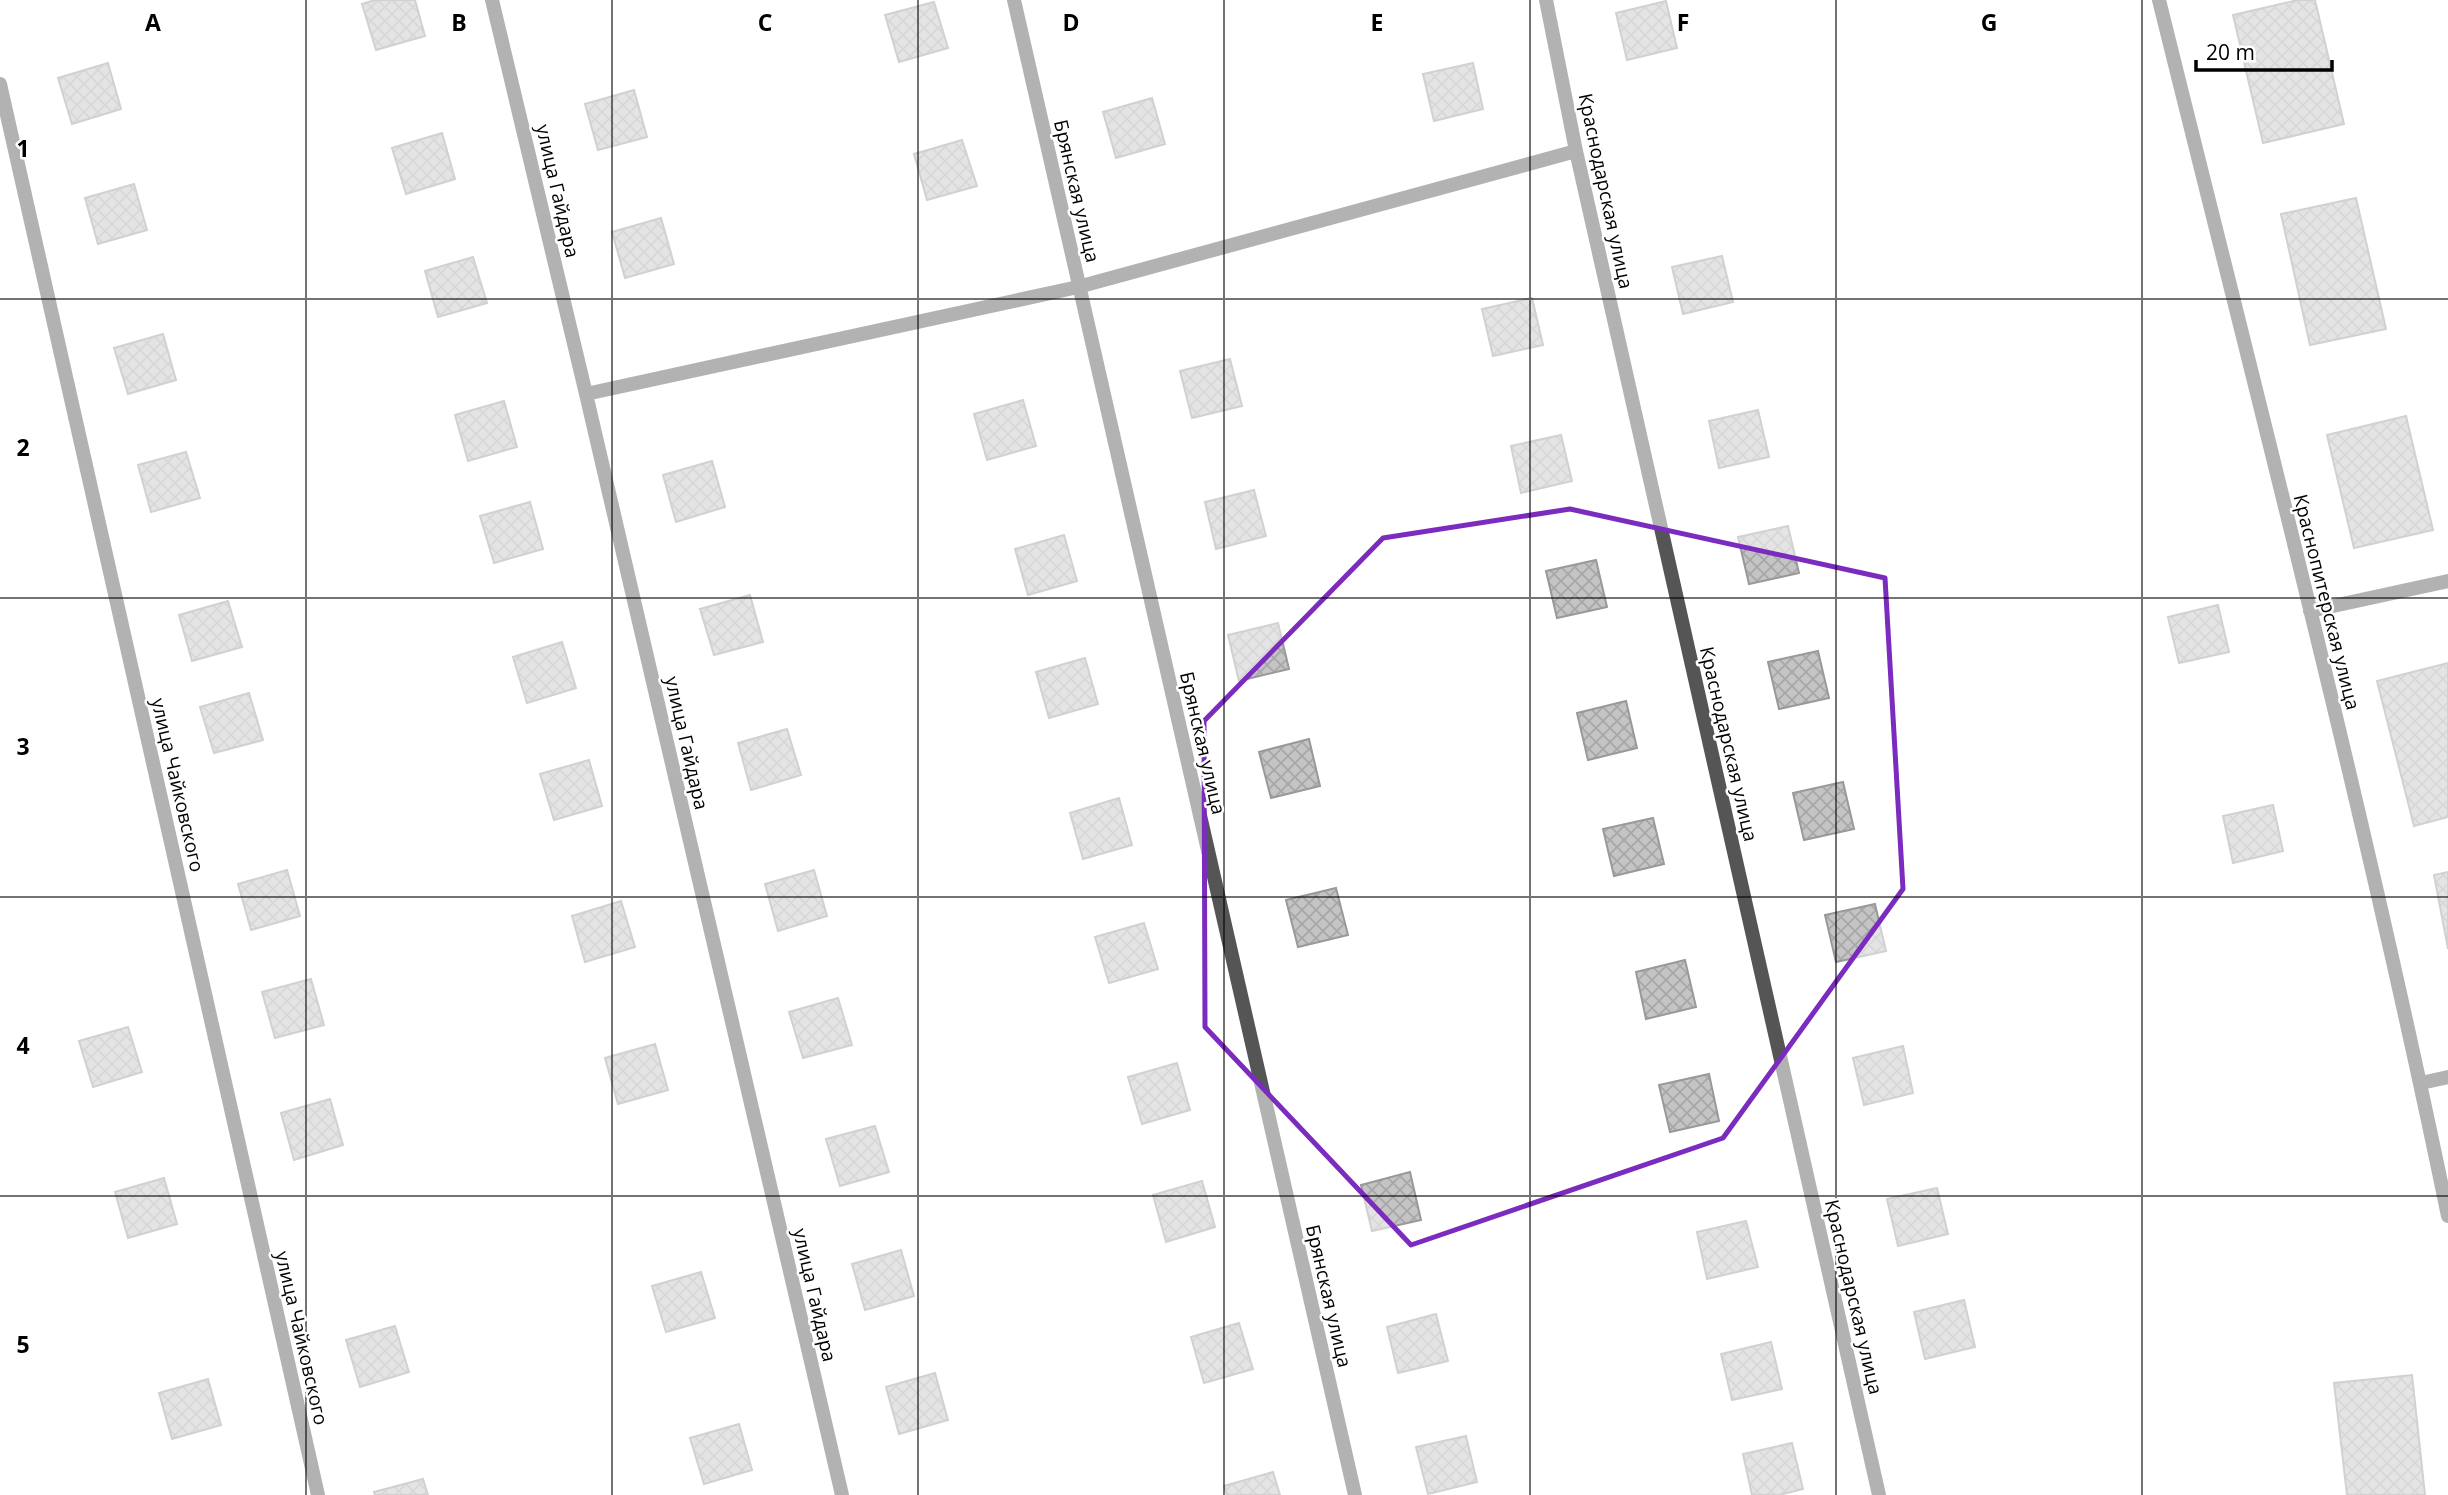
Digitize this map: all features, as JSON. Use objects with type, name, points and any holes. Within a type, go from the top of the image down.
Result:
[{"type":"street","name":"улица Гайдара","points":[[492,0],[842,1495]]},
{"type":"street","name":"Брянская улица","points":[[1014,0],[1355,1495]]},
{"type":"street","name":"Краснодарская улица","points":[[1546,0],[1576,151],[1879,1495]]},
{"type":"street","name":"Краснопитерская улица","points":[[2159,0],[2310,611],[2421,1083],[2448,1216]]},
{"type":"street","name":"улица Чайковского","points":[[0,84],[318,1495]]},
{"type":"street","points":[[586,394],[1078,287],[1576,151]]},
{"type":"street","points":[[2310,611],[2448,581]]},
{"type":"street","points":[[2421,1083],[2448,1077]]},
{"type":"highlighted area","points":[[1570,509],[1885,578],[1903,889],[1723,1138],[1411,1245],[1205,1027],[1204,721],[1383,538]]},
{"type":"building","points":[[375,0],[415,0],[425,36],[376,50],[362,4]]},
{"type":"building","points":[[2298,0],[2315,0],[2344,124],[2263,143],[2233,15]]},
{"type":"building","points":[[1666,1],[1677,48],[1627,60],[1616,13]]},
{"type":"building","points":[[934,2],[948,48],[899,62],[885,15]]},
{"type":"building","points":[[108,63],[121,109],[72,124],[58,78]]},
{"type":"building","points":[[1473,63],[1483,109],[1434,121],[1423,74]]},
{"type":"building","points":[[634,90],[647,137],[598,150],[585,104]]},
{"type":"building","points":[[1152,98],[1165,144],[1116,158],[1103,112]]},
{"type":"building","points":[[442,133],[455,179],[406,194],[392,148]]},
{"type":"building","points":[[962,140],[977,186],[927,200],[914,154]]},
{"type":"building","points":[[134,184],[147,230],[98,244],[85,198]]},
{"type":"building","points":[[2356,198],[2386,329],[2310,345],[2281,214]]},
{"type":"building","points":[[661,218],[674,264],[625,278],[612,232]]},
{"type":"building","points":[[1722,256],[1733,302],[1683,314],[1672,267]]},
{"type":"building","points":[[473,257],[487,303],[438,317],[425,271]]},
{"type":"building","points":[[1532,298],[1543,345],[1493,356],[1482,309]]},
{"type":"building","points":[[163,334],[176,380],[128,394],[114,348]]},
{"type":"building","points":[[1230,359],[1242,406],[1192,418],[1180,371]]},
{"type":"building","points":[[1023,400],[1036,446],[987,460],[974,414]]},
{"type":"building","points":[[504,401],[517,447],[468,461],[455,415]]},
{"type":"building","points":[[1758,410],[1769,457],[1719,468],[1709,421]]},
{"type":"building","points":[[2406,416],[2433,530],[2354,548],[2327,435]]},
{"type":"building","points":[[1561,435],[1572,481],[1521,493],[1511,446]]},
{"type":"building","points":[[186,452],[200,498],[151,512],[138,465]]},
{"type":"building","points":[[712,461],[725,507],[676,522],[663,475]]},
{"type":"building","points":[[1254,490],[1266,536],[1216,549],[1205,502]]},
{"type":"building","points":[[530,502],[543,549],[494,563],[480,516]]},
{"type":"building","points":[[1788,526],[1799,573],[1749,584],[1738,537]]},
{"type":"building","points":[[1064,535],[1077,581],[1028,595],[1015,549]]},
{"type":"building","points":[[1596,560],[1607,607],[1557,618],[1546,571]]},
{"type":"building","points":[[750,595],[763,642],[714,655],[700,609]]},
{"type":"building","points":[[228,601],[242,647],[192,661],[179,615]]},
{"type":"building","points":[[2218,605],[2229,652],[2179,663],[2168,617]]},
{"type":"building","points":[[1278,623],[1289,669],[1239,681],[1228,635]]},
{"type":"building","points":[[562,642],[576,688],[527,703],[513,657]]},
{"type":"building","points":[[1818,651],[1829,698],[1779,709],[1768,662]]},
{"type":"building","points":[[1085,658],[1098,704],[1049,718],[1036,672]]},
{"type":"building","points":[[2448,663],[2448,817],[2414,826],[2377,681]]},
{"type":"building","points":[[249,693],[263,740],[214,753],[200,707]]},
{"type":"building","points":[[1626,701],[1637,748],[1588,760],[1577,713]]},
{"type":"building","points":[[787,729],[801,775],[751,790],[738,743]]},
{"type":"building","points":[[1309,739],[1320,786],[1271,798],[1259,752]]},
{"type":"building","points":[[589,760],[602,806],[554,820],[540,774]]},
{"type":"building","points":[[1843,782],[1854,829],[1804,840],[1793,793]]},
{"type":"building","points":[[1119,798],[1132,845],[1083,859],[1070,813]]},
{"type":"building","points":[[2273,805],[2283,851],[2233,863],[2223,816]]},
{"type":"building","points":[[1653,818],[1664,864],[1614,876],[1603,829]]},
{"type":"building","points":[[287,870],[300,916],[251,930],[238,884]]},
{"type":"building","points":[[814,870],[827,916],[778,931],[765,884]]},
{"type":"building","points":[[2448,872],[2448,949],[2434,875]]},
{"type":"building","points":[[1336,888],[1348,935],[1298,947],[1286,900]]},
{"type":"building","points":[[621,901],[635,947],[585,962],[572,916]]},
{"type":"building","points":[[1875,904],[1886,951],[1836,962],[1825,915]]},
{"type":"building","points":[[1144,923],[1158,969],[1109,983],[1095,937]]},
{"type":"building","points":[[1685,960],[1696,1007],[1646,1019],[1636,972]]},
{"type":"building","points":[[311,979],[324,1025],[275,1038],[262,992]]},
{"type":"building","points":[[838,998],[852,1045],[803,1058],[789,1012]]},
{"type":"building","points":[[128,1027],[142,1072],[93,1087],[79,1041]]},
{"type":"building","points":[[655,1044],[668,1090],[618,1104],[605,1058]]},
{"type":"building","points":[[1903,1046],[1913,1093],[1864,1105],[1853,1058]]},
{"type":"building","points":[[1177,1063],[1190,1110],[1142,1124],[1128,1077]]},
{"type":"building","points":[[1709,1074],[1719,1121],[1670,1132],[1659,1085]]},
{"type":"building","points":[[330,1099],[343,1145],[294,1160],[281,1113]]},
{"type":"building","points":[[875,1126],[889,1172],[840,1186],[826,1139]]},
{"type":"building","points":[[1410,1172],[1421,1220],[1372,1231],[1361,1185]]},
{"type":"building","points":[[164,1178],[177,1224],[128,1238],[115,1192]]},
{"type":"building","points":[[1202,1181],[1215,1227],[1166,1242],[1153,1195]]},
{"type":"building","points":[[1937,1188],[1948,1234],[1898,1246],[1887,1199]]},
{"type":"building","points":[[1746,1221],[1758,1267],[1707,1279],[1697,1232]]},
{"type":"building","points":[[901,1250],[914,1296],[865,1310],[852,1264]]},
{"type":"building","points":[[701,1272],[715,1318],[666,1332],[652,1286]]},
{"type":"building","points":[[1964,1300],[1975,1347],[1925,1359],[1914,1312]]},
{"type":"building","points":[[1436,1314],[1448,1361],[1398,1373],[1387,1327]]},
{"type":"building","points":[[1239,1323],[1253,1369],[1204,1383],[1191,1337]]},
{"type":"building","points":[[395,1326],[409,1372],[360,1387],[346,1340]]},
{"type":"building","points":[[1771,1342],[1782,1389],[1732,1400],[1721,1354]]},
{"type":"building","points":[[935,1373],[948,1420],[899,1434],[886,1387]]},
{"type":"building","points":[[2412,1375],[2425,1495],[2347,1495],[2334,1383]]},
{"type":"building","points":[[208,1379],[221,1425],[172,1439],[159,1393]]},
{"type":"building","points":[[739,1424],[752,1470],[704,1484],[690,1438]]},
{"type":"building","points":[[1466,1436],[1477,1482],[1428,1494],[1416,1447]]},
{"type":"building","points":[[1792,1443],[1803,1489],[1779,1495],[1752,1495],[1743,1454]]},
{"type":"building","points":[[1273,1472],[1280,1495],[1227,1495],[1224,1486]]},
{"type":"building","points":[[423,1479],[428,1495],[375,1495],[374,1492]]}]
